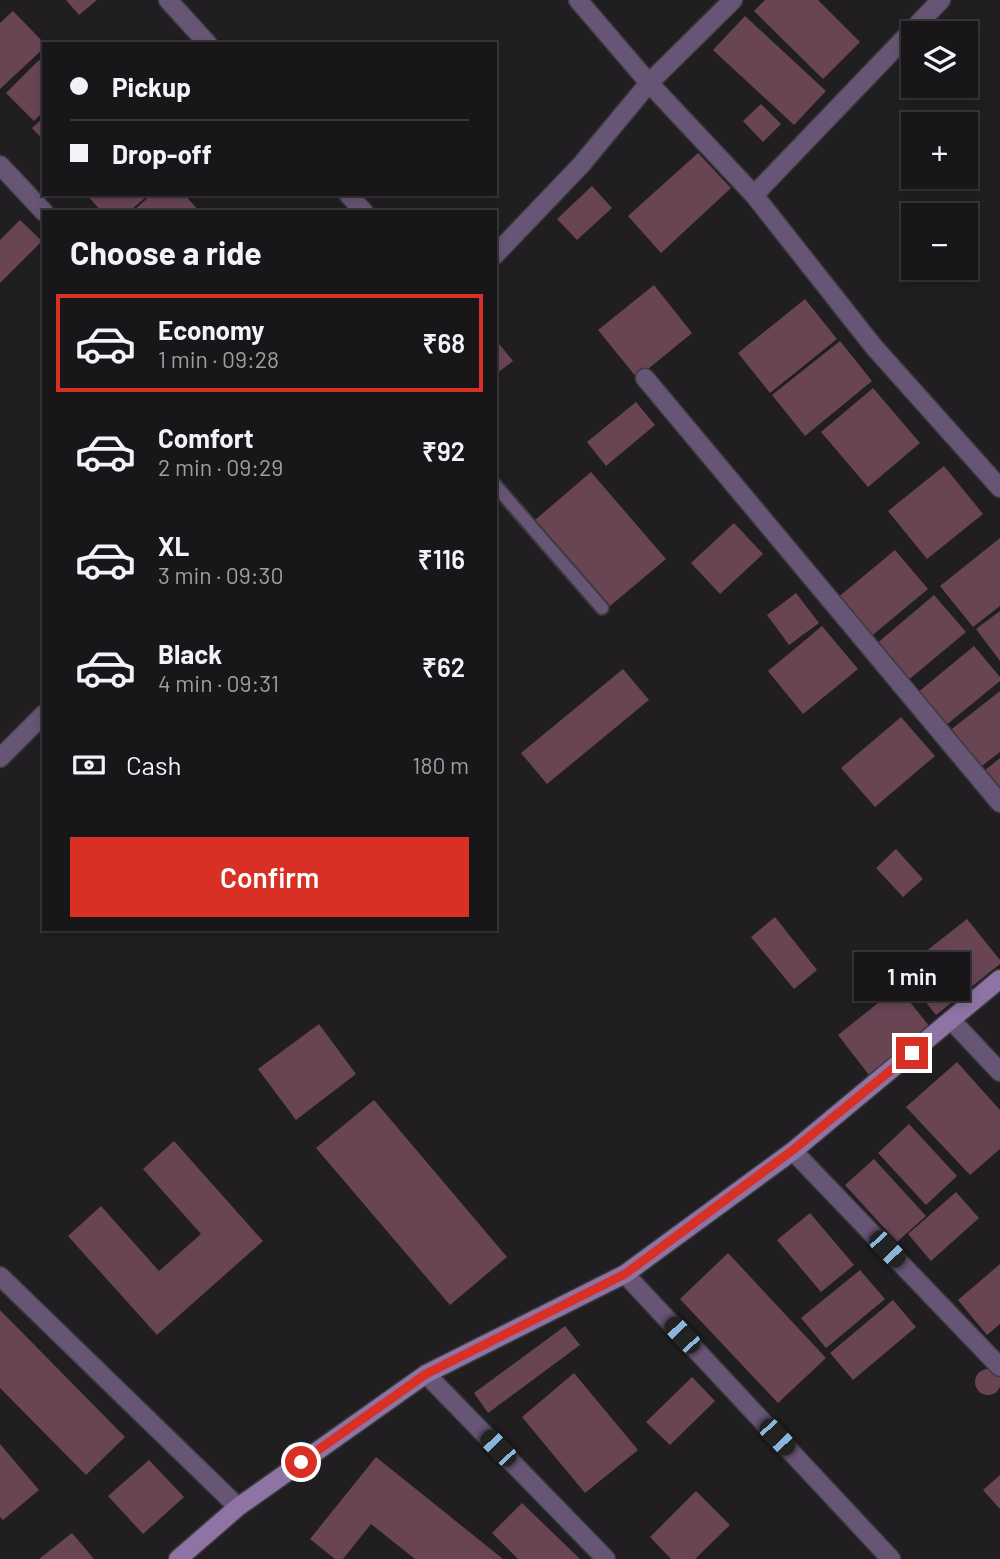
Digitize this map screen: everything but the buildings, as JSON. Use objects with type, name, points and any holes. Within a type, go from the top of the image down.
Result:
[{"type":"street","points":[[168,0],[206,42]]},
{"type":"street","points":[[578,0],[649,83],[754,195],[874,347],[1000,488]]},
{"type":"street","points":[[497,253],[581,165],[649,83],[733,0]]},
{"type":"street","points":[[754,195],[941,0]]},
{"type":"street","points":[[0,164],[42,210]]},
{"type":"street","points":[[350,196],[363,210]]},
{"type":"street","points":[[645,379],[1000,803]]},
{"type":"street","points":[[0,758],[42,716]]},
{"type":"street","points":[[178,1559],[238,1507],[426,1374],[625,1274],[793,1150],[1000,979]]},
{"type":"street","points":[[952,1021],[1000,1072]]},
{"type":"street","points":[[793,1150],[1000,1367]]},
{"type":"street","points":[[625,1274],[891,1559]]},
{"type":"street","points":[[0,1276],[238,1507]]},
{"type":"street","points":[[426,1374],[606,1559]]},
{"type":"lane","points":[[497,487],[602,608]]},
{"type":"route","points":[[301,1462],[426,1374],[625,1274],[793,1150],[912,1053]]}]
